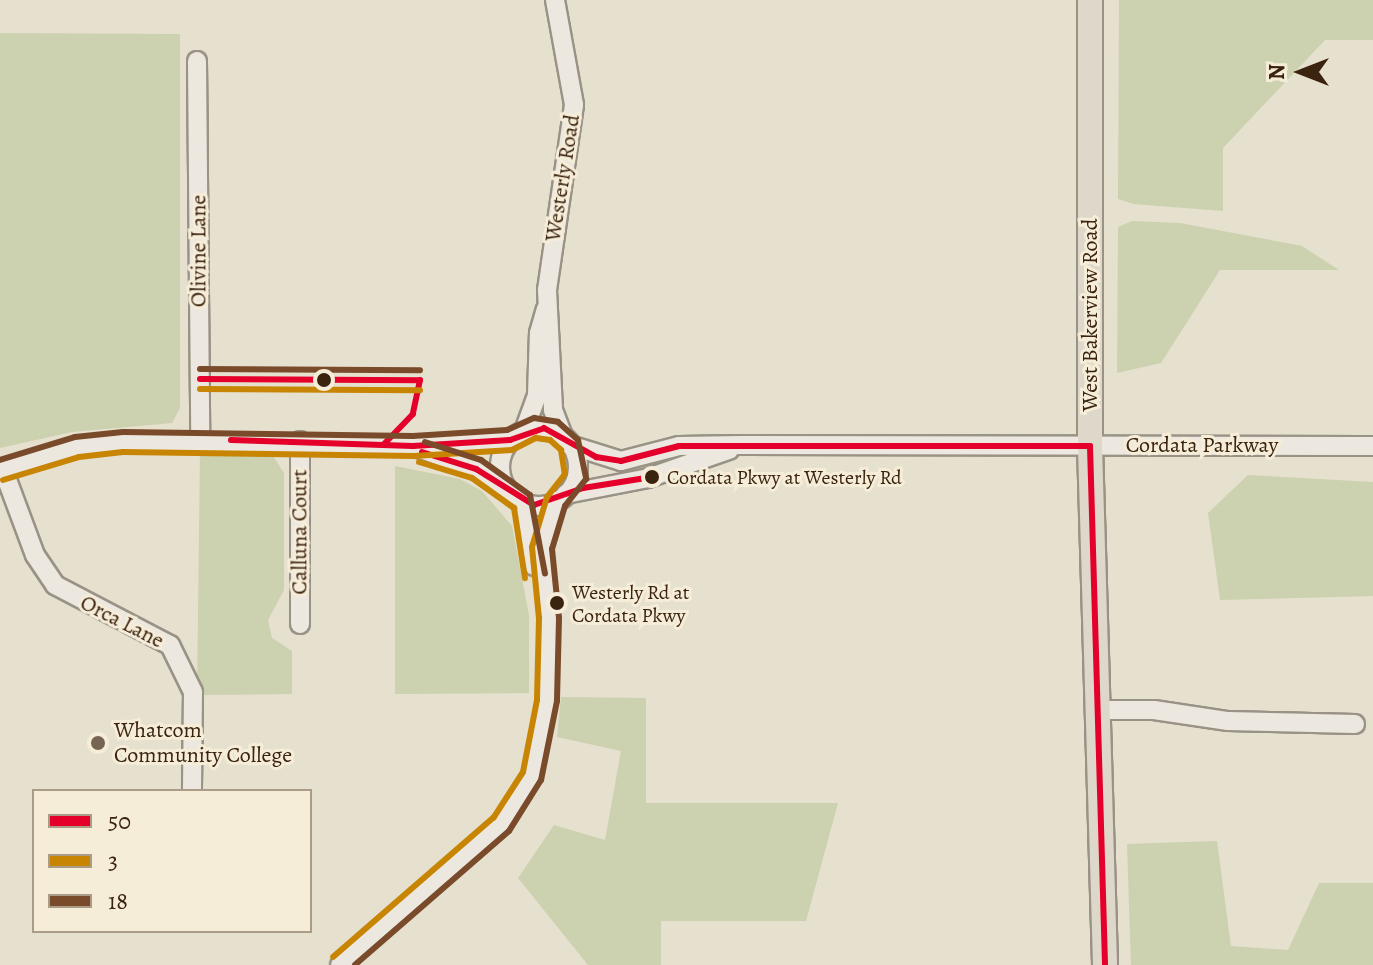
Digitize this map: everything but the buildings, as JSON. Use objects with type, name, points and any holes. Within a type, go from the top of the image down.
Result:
[{"type":"main road","name":"West Bakerview Road","points":[[1090,0],[1090,446],[1105,965]]},
{"type":"street","name":"Westerly Road","points":[[517,436],[537,395],[539,333],[546,309],[574,105],[555,0]]},
{"type":"street","name":"Olivine Lane","points":[[197,61],[200,440]]},
{"type":"street","name":"Westerly Road","points":[[546,309],[552,332],[553,410],[566,440]]},
{"type":"street","points":[[1,469],[77,447],[200,440],[413,446],[517,436],[544,428],[566,440],[577,470],[561,498],[542,548],[547,701],[532,776],[502,824],[340,965]]},
{"type":"street","points":[[517,436],[500,460],[516,497],[540,618],[546,629]]},
{"type":"street","name":"Cordata Parkway","points":[[566,440],[621,461],[679,446],[1373,446]]},
{"type":"street","name":"Calluna Court","points":[[300,441],[300,624]]},
{"type":"street","name":"Cordata Parkway","points":[[561,498],[648,478],[742,445]]},
{"type":"street","points":[[413,446],[476,469],[516,497],[561,498]]},
{"type":"street","name":"Orca Lane","points":[[1,469],[35,555],[55,585],[170,645],[193,692],[192,789]]},
{"type":"street","points":[[1100,710],[1154,710],[1228,721],[1355,724]]},
{"type":"green space","points":[[1119,0],[1373,0],[1373,40],[1325,40],[1223,148],[1223,211],[1133,204],[1118,199]]},
{"type":"green space","points":[[0,33],[180,34],[180,408],[172,423],[72,432],[0,448]]},
{"type":"green space","points":[[1132,221],[1180,223],[1302,246],[1339,270],[1220,270],[1161,363],[1117,373],[1118,227]]},
{"type":"green space","points":[[200,453],[273,456],[284,473],[284,590],[268,620],[272,638],[292,651],[292,694],[197,695]]},
{"type":"green space","points":[[395,466],[460,479],[482,491],[512,526],[529,615],[529,693],[395,694]]},
{"type":"green space","points":[[1248,475],[1373,482],[1373,596],[1220,600],[1208,513]]},
{"type":"green space","points":[[561,697],[646,698],[646,803],[838,803],[806,921],[661,921],[661,965],[588,965],[518,878],[554,825],[605,840],[621,751],[557,737]]},
{"type":"green space","points":[[1217,841],[1231,946],[1288,950],[1319,883],[1373,883],[1373,965],[1131,965],[1127,844]]},
{"type":"transit line","name":"18","points":[[200,369],[420,370]]},
{"type":"transit line","name":"50","points":[[200,379],[420,380],[413,414],[384,444]]},
{"type":"transit line","name":"3","points":[[200,389],[420,390]]},
{"type":"transit line","name":"18","points":[[0,460],[75,437],[123,432],[413,436],[507,430],[534,418],[558,422],[578,440],[586,479],[565,506],[552,549],[559,618],[557,701],[541,780],[509,831],[355,965]]},
{"type":"transit line","name":"50","points":[[231,440],[413,446],[510,440],[544,428],[596,457],[621,461],[679,446],[1090,446]]},
{"type":"transit line","name":"3","points":[[3,480],[79,457],[123,452],[414,456],[512,450],[536,438],[550,440],[561,450],[565,474],[547,497],[532,547],[539,618],[537,700],[523,772],[494,817],[333,957]]},
{"type":"transit line","name":"18","points":[[425,442],[481,460],[530,495],[545,574]]},
{"type":"transit line","name":"50","points":[[1090,446],[1105,965]]},
{"type":"transit line","name":"50","points":[[422,452],[476,469],[534,505],[583,488],[652,477]]},
{"type":"transit line","name":"3","points":[[419,462],[472,478],[514,508],[525,578]]},
{"type":"place","name":"Cordata Pkwy at Westerly Rd","points":[[652,477]]},
{"type":"place","name":"Westerly Rd at Cordata Pkwy","points":[[557,603]]},
{"type":"place","name":"Whatcom Community College","points":[[98,743]]}]
